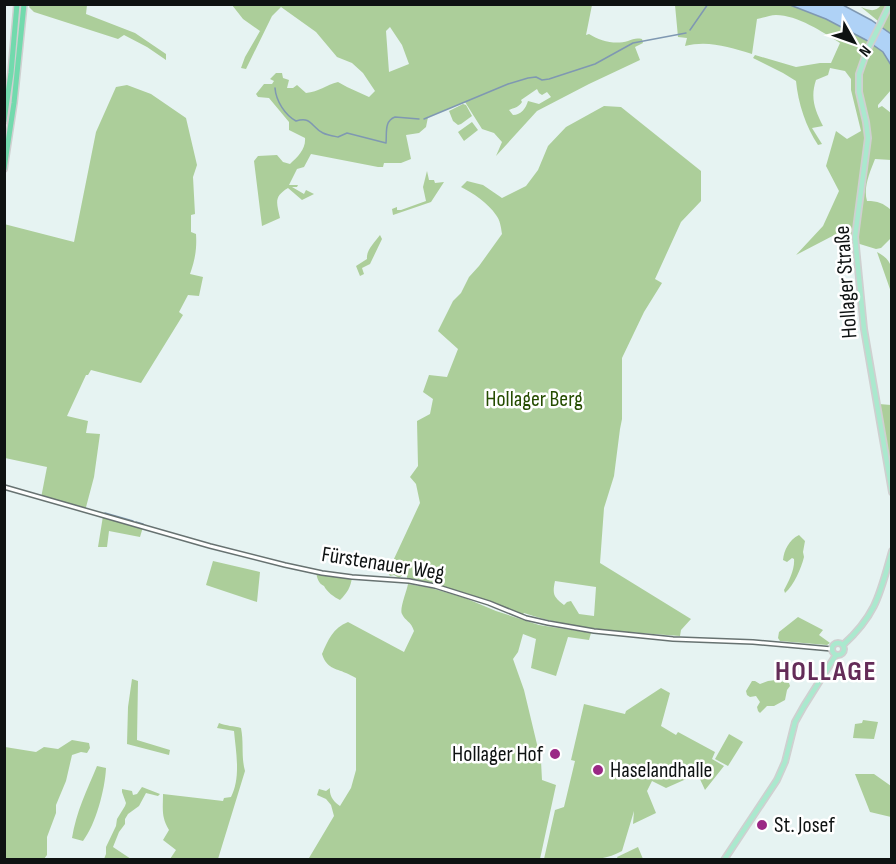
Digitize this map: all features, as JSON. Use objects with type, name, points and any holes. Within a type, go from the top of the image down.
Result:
[{"type":"highway","points":[[4,121],[17,4]]},
{"type":"highway","points":[[4,169],[14,103],[24,4]]},
{"type":"main road","name":"Hollager Straße","points":[[890,4],[863,61],[860,74],[859,92],[868,138],[856,229],[856,248],[864,329],[891,492]]},
{"type":"main road","points":[[843,645],[865,622],[876,603],[891,550]]},
{"type":"main road","points":[[836,655],[832,649],[833,646],[840,643],[843,645]]},
{"type":"main road","points":[[836,655],[844,653],[843,645]]},
{"type":"main road","points":[[724,860],[777,780],[795,722],[836,655]]},
{"type":"street","name":"Fürstenauer Weg","points":[[4,487],[285,565],[322,573],[435,586],[489,603],[526,618],[548,623],[594,631],[673,639],[753,642],[832,649]]},
{"type":"green space","points":[[30,5],[87,5],[86,14],[135,33],[166,54],[166,60],[124,35],[118,39],[34,12],[29,7]]},
{"type":"green space","points":[[232,5],[592,5],[586,35],[613,42],[642,39],[643,43],[635,47],[640,60],[537,111],[496,156],[502,142],[494,133],[482,129],[465,102],[428,117],[426,127],[419,133],[406,135],[411,159],[401,163],[384,163],[383,167],[378,167],[311,154],[304,167],[297,169],[289,185],[298,185],[292,187],[304,194],[306,190],[314,194],[302,200],[288,188],[283,191],[278,197],[277,204],[280,218],[262,226],[254,161],[258,156],[277,155],[283,162],[290,164],[301,152],[305,142],[305,138],[289,130],[289,122],[269,98],[258,97],[256,94],[264,84],[272,84],[274,81],[270,79],[276,73],[282,73],[283,78],[289,80],[287,88],[297,85],[306,93],[338,82],[369,97],[375,91],[363,73],[352,63],[337,57],[316,32],[281,7],[272,16],[246,69],[241,68],[260,31],[243,19]],"holes":[[[390,27],[402,45],[409,64],[389,72],[386,31]],[[537,89],[542,95],[547,92],[551,97],[539,104],[528,101],[523,111],[513,115],[509,110],[519,105],[521,100]]]},
{"type":"green space","points":[[675,5],[790,5],[826,19],[866,40],[883,52],[891,64],[891,90],[878,108],[882,106],[891,113],[891,160],[875,159],[866,190],[867,201],[880,203],[891,210],[891,238],[881,248],[876,249],[850,241],[844,230],[796,255],[823,226],[839,191],[826,166],[836,131],[847,139],[861,131],[851,90],[851,79],[845,71],[830,68],[828,75],[816,80],[813,93],[814,104],[823,126],[812,128],[822,144],[818,145],[803,115],[796,81],[753,58],[755,55],[796,67],[831,63],[840,43],[801,21],[771,15],[757,19],[752,54],[710,44],[685,46],[687,38],[678,37]]},
{"type":"green space","points":[[881,5],[887,5],[878,21],[861,7],[874,10]]},
{"type":"green space","points":[[891,5],[891,34],[881,27]]},
{"type":"green space","points":[[127,85],[151,94],[186,118],[197,165],[193,177],[195,214],[191,215],[191,232],[196,234],[196,245],[190,274],[203,277],[199,296],[188,295],[179,312],[183,315],[141,383],[91,370],[86,375],[67,416],[88,421],[86,433],[100,434],[94,477],[85,511],[41,498],[47,467],[5,458],[4,224],[74,242],[96,132],[116,87]]},
{"type":"green space","points":[[463,104],[472,116],[458,125],[453,121],[449,111]]},
{"type":"green space","name":"Hollager Berg","points":[[604,106],[621,107],[701,171],[701,201],[681,222],[655,279],[662,283],[644,312],[622,358],[622,419],[614,476],[604,508],[600,563],[691,619],[681,630],[680,636],[582,627],[524,613],[521,616],[464,596],[407,581],[407,572],[399,578],[389,574],[420,503],[416,484],[410,477],[418,466],[417,421],[430,414],[433,399],[423,392],[429,375],[447,377],[458,349],[438,331],[453,301],[502,234],[499,221],[493,211],[461,187],[467,181],[483,185],[502,198],[526,186],[538,170],[548,146],[566,127]],"holes":[[[555,581],[596,587],[594,616],[579,614],[571,601],[564,605],[554,593]]]},
{"type":"green space","points":[[472,122],[478,130],[464,141],[458,132]]},
{"type":"green space","points":[[427,171],[429,180],[434,180],[435,183],[444,182],[431,202],[393,215],[392,209],[397,207],[397,210],[401,210],[426,201],[423,187]]},
{"type":"green space","points":[[380,235],[382,239],[370,264],[362,268],[364,274],[360,276],[356,266],[367,259],[369,249]]},
{"type":"green space","points":[[877,252],[890,264],[891,292]]},
{"type":"green space","points":[[879,404],[891,405],[891,477]]},
{"type":"green space","points":[[103,516],[143,527],[140,537],[109,531],[107,547],[98,547]]},
{"type":"green space","points":[[799,535],[805,541],[804,557],[797,576],[785,593],[784,590],[793,571],[794,559],[787,562],[783,560],[790,542]]},
{"type":"green space","points":[[213,561],[260,572],[257,602],[206,585]]},
{"type":"green space","points":[[316,571],[352,577],[348,590],[340,600],[320,583]]},
{"type":"green space","points":[[408,584],[465,598],[539,625],[591,633],[589,640],[568,637],[556,676],[531,668],[536,639],[523,634],[518,652],[513,659],[524,690],[541,761],[542,780],[556,785],[540,859],[311,860],[309,858],[334,816],[331,805],[326,799],[317,795],[319,789],[326,791],[330,788],[332,798],[340,806],[351,788],[356,770],[356,678],[329,665],[322,654],[335,631],[348,622],[404,652],[414,631],[401,612]]},
{"type":"green space","points":[[798,617],[823,630],[819,635],[830,643],[827,645],[780,641],[779,632]]},
{"type":"green space","points":[[132,679],[138,681],[137,740],[170,750],[169,755],[127,744],[128,707]]},
{"type":"green space","points":[[776,680],[789,683],[785,700],[774,706],[767,706],[760,713],[757,707],[760,702],[756,696],[747,695],[746,691],[752,681],[760,684]]},
{"type":"green space","points":[[661,688],[670,693],[661,726],[676,735],[678,732],[715,752],[712,759],[724,766],[705,790],[699,777],[693,776],[666,788],[652,781],[647,791],[656,813],[633,824],[634,811],[622,851],[594,860],[544,859],[555,810],[564,807],[575,761],[571,760],[584,704],[625,714],[626,711]]},
{"type":"green space","points":[[863,720],[878,722],[874,739],[853,738],[855,724],[862,723]]},
{"type":"green space","points":[[219,723],[241,728],[245,771],[218,859],[170,859],[176,850],[163,840],[169,830],[164,817],[163,794],[223,801],[224,798],[231,797],[234,789],[237,765],[234,731],[217,728]]},
{"type":"green space","points":[[729,734],[743,742],[728,766],[715,759]]},
{"type":"green space","points":[[72,740],[89,743],[90,748],[87,753],[72,755],[66,781],[47,837],[47,855],[44,859],[5,859],[5,747],[36,752],[44,747],[58,749]]},
{"type":"green space","points":[[97,766],[106,768],[104,786],[96,816],[83,841],[72,838],[79,810]]},
{"type":"green space","points":[[855,774],[874,774],[891,786],[891,817],[870,812]]},
{"type":"green space","points":[[142,787],[160,794],[158,796],[146,793],[139,806],[128,814],[113,847],[131,859],[104,859],[106,847],[117,819],[126,803],[122,789],[132,791],[133,795],[137,794]]},
{"type":"green space","points":[[638,847],[643,859],[618,859],[617,857]]},
{"type":"water","points":[[790,5],[843,5],[871,20],[891,34],[891,65],[883,52],[866,40],[826,19]]},
{"type":"waterway","points":[[690,30],[708,4]]},
{"type":"waterway","points":[[424,119],[508,84],[536,77],[542,80],[549,79],[595,64],[633,43],[686,33]]},
{"type":"waterway","points":[[275,88],[279,103],[292,118],[296,121],[308,121],[319,131],[332,136],[338,137],[347,133],[386,143],[387,128],[391,119],[395,117],[419,119]]},
{"type":"waterway","points":[[105,513],[133,521]]},
{"type":"waterway","points":[[136,522],[143,524]]},
{"type":"place","name":"Hollager Hof","points":[[555,754]]},
{"type":"place","name":"Haselandhalle","points":[[598,770]]},
{"type":"place","name":"St. Josef","points":[[762,825]]},
{"type":"district","name":"HOLLAGE","points":[[826,671]]}]
